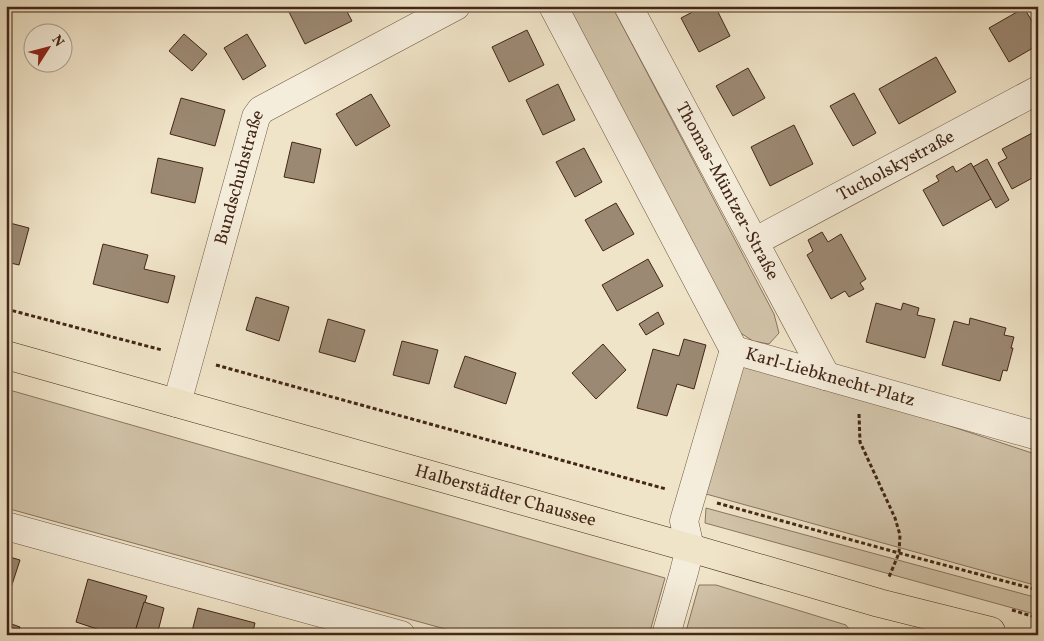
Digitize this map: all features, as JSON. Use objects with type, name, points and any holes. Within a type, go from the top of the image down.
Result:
[{"type":"main road","name":"Halberstädter Chaussee","points":[[6,355],[879,603],[995,634]]},
{"type":"street","name":"Bundschuhstraße","points":[[177,403],[256,117],[261,110],[456,6]]},
{"type":"street","points":[[554,6],[734,350]]},
{"type":"street","name":"Thomas-Müntzer-Straße","points":[[628,6],[754,242],[839,380]]},
{"type":"street","name":"Tucholskystraße","points":[[754,242],[1038,90]]},
{"type":"street","name":"Karl-Liebknecht-Platz","points":[[690,548],[684,522],[734,350],[1038,436]]},
{"type":"street","points":[[6,526],[401,635]]},
{"type":"street","points":[[666,635],[690,548]]},
{"type":"path","points":[[6,308],[1038,590]]},
{"type":"path","points":[[839,380],[859,414],[860,442],[895,518],[900,535],[899,553]]},
{"type":"shaded area","points":[[567,6],[612,6],[774,314],[779,333],[769,344],[753,341],[739,332]]},
{"type":"shaded area","points":[[744,358],[1038,455],[1038,586],[706,494]]},
{"type":"shaded area","points":[[6,389],[665,578],[649,635],[467,635],[6,508]]},
{"type":"shaded area","points":[[706,508],[1038,598],[1038,615],[705,523]]},
{"type":"shaded area","points":[[699,585],[716,585],[846,625],[853,635],[685,635]]},
{"type":"building","points":[[295,6],[344,6],[352,21],[305,44],[288,10]]},
{"type":"building","points":[[704,6],[715,6],[730,36],[699,52],[681,18]]},
{"type":"building","points":[[1024,8],[1038,31],[1038,45],[1009,62],[989,28]]},
{"type":"building","points":[[527,30],[544,65],[509,82],[492,47]]},
{"type":"building","points":[[184,34],[207,54],[192,71],[169,51]]},
{"type":"building","points":[[247,34],[266,66],[243,80],[224,48]]},
{"type":"building","points":[[936,57],[956,92],[899,124],[879,89]]},
{"type":"building","points":[[748,68],[765,98],[733,116],[716,86]]},
{"type":"building","points":[[558,84],[575,120],[543,135],[526,100]]},
{"type":"building","points":[[854,93],[876,133],[853,146],[830,106]]},
{"type":"building","points":[[371,94],[390,126],[356,146],[336,114]]},
{"type":"building","points":[[181,98],[225,110],[215,146],[170,134]]},
{"type":"building","points":[[794,125],[813,164],[770,186],[751,147]]},
{"type":"building","points":[[1038,130],[1038,175],[1012,189],[998,163],[1007,158],[1002,149]]},
{"type":"building","points":[[292,142],[321,149],[314,183],[284,177]]},
{"type":"building","points":[[584,148],[602,182],[575,197],[556,162]]},
{"type":"building","points":[[158,158],[203,168],[195,203],[151,193]]},
{"type":"building","points":[[987,159],[1009,200],[996,208],[973,167]]},
{"type":"building","points":[[971,163],[991,199],[943,226],[923,190],[939,181],[936,176],[953,166],[956,172]]},
{"type":"building","points":[[616,203],[634,234],[603,251],[585,220]]},
{"type":"building","points":[[6,222],[29,228],[19,265],[6,262]]},
{"type":"building","points":[[822,232],[828,242],[841,234],[866,279],[860,283],[864,289],[849,297],[845,291],[831,299],[807,255],[813,251],[808,240]]},
{"type":"building","points":[[103,244],[148,255],[144,269],[175,276],[168,303],[93,284]]},
{"type":"building","points":[[648,259],[663,286],[617,311],[602,285]]},
{"type":"building","points":[[256,297],[289,307],[279,341],[246,330]]},
{"type":"building","points":[[876,303],[901,310],[903,303],[919,308],[917,315],[935,319],[925,358],[866,342]]},
{"type":"building","points":[[658,312],[664,324],[646,335],[639,324]]},
{"type":"building","points":[[970,318],[1006,328],[1004,335],[1014,337],[1007,371],[1003,370],[1000,381],[942,365],[954,321],[969,325]]},
{"type":"building","points":[[328,319],[365,330],[355,362],[319,352]]},
{"type":"building","points":[[684,339],[706,345],[694,389],[677,384],[667,416],[637,408],[653,349],[679,356]]},
{"type":"building","points":[[402,341],[438,350],[429,384],[393,375]]},
{"type":"building","points":[[603,344],[626,370],[596,399],[572,373]]},
{"type":"building","points":[[465,356],[516,373],[506,404],[454,387]]},
{"type":"building","points":[[6,556],[20,560],[6,603]]},
{"type":"building","points":[[88,579],[147,596],[134,635],[115,635],[76,622]]},
{"type":"building","points":[[144,602],[164,608],[157,635],[134,635]]},
{"type":"building","points":[[198,608],[255,623],[252,635],[191,635]]},
{"type":"building","points":[[6,622],[20,627],[18,635],[6,635]]}]
